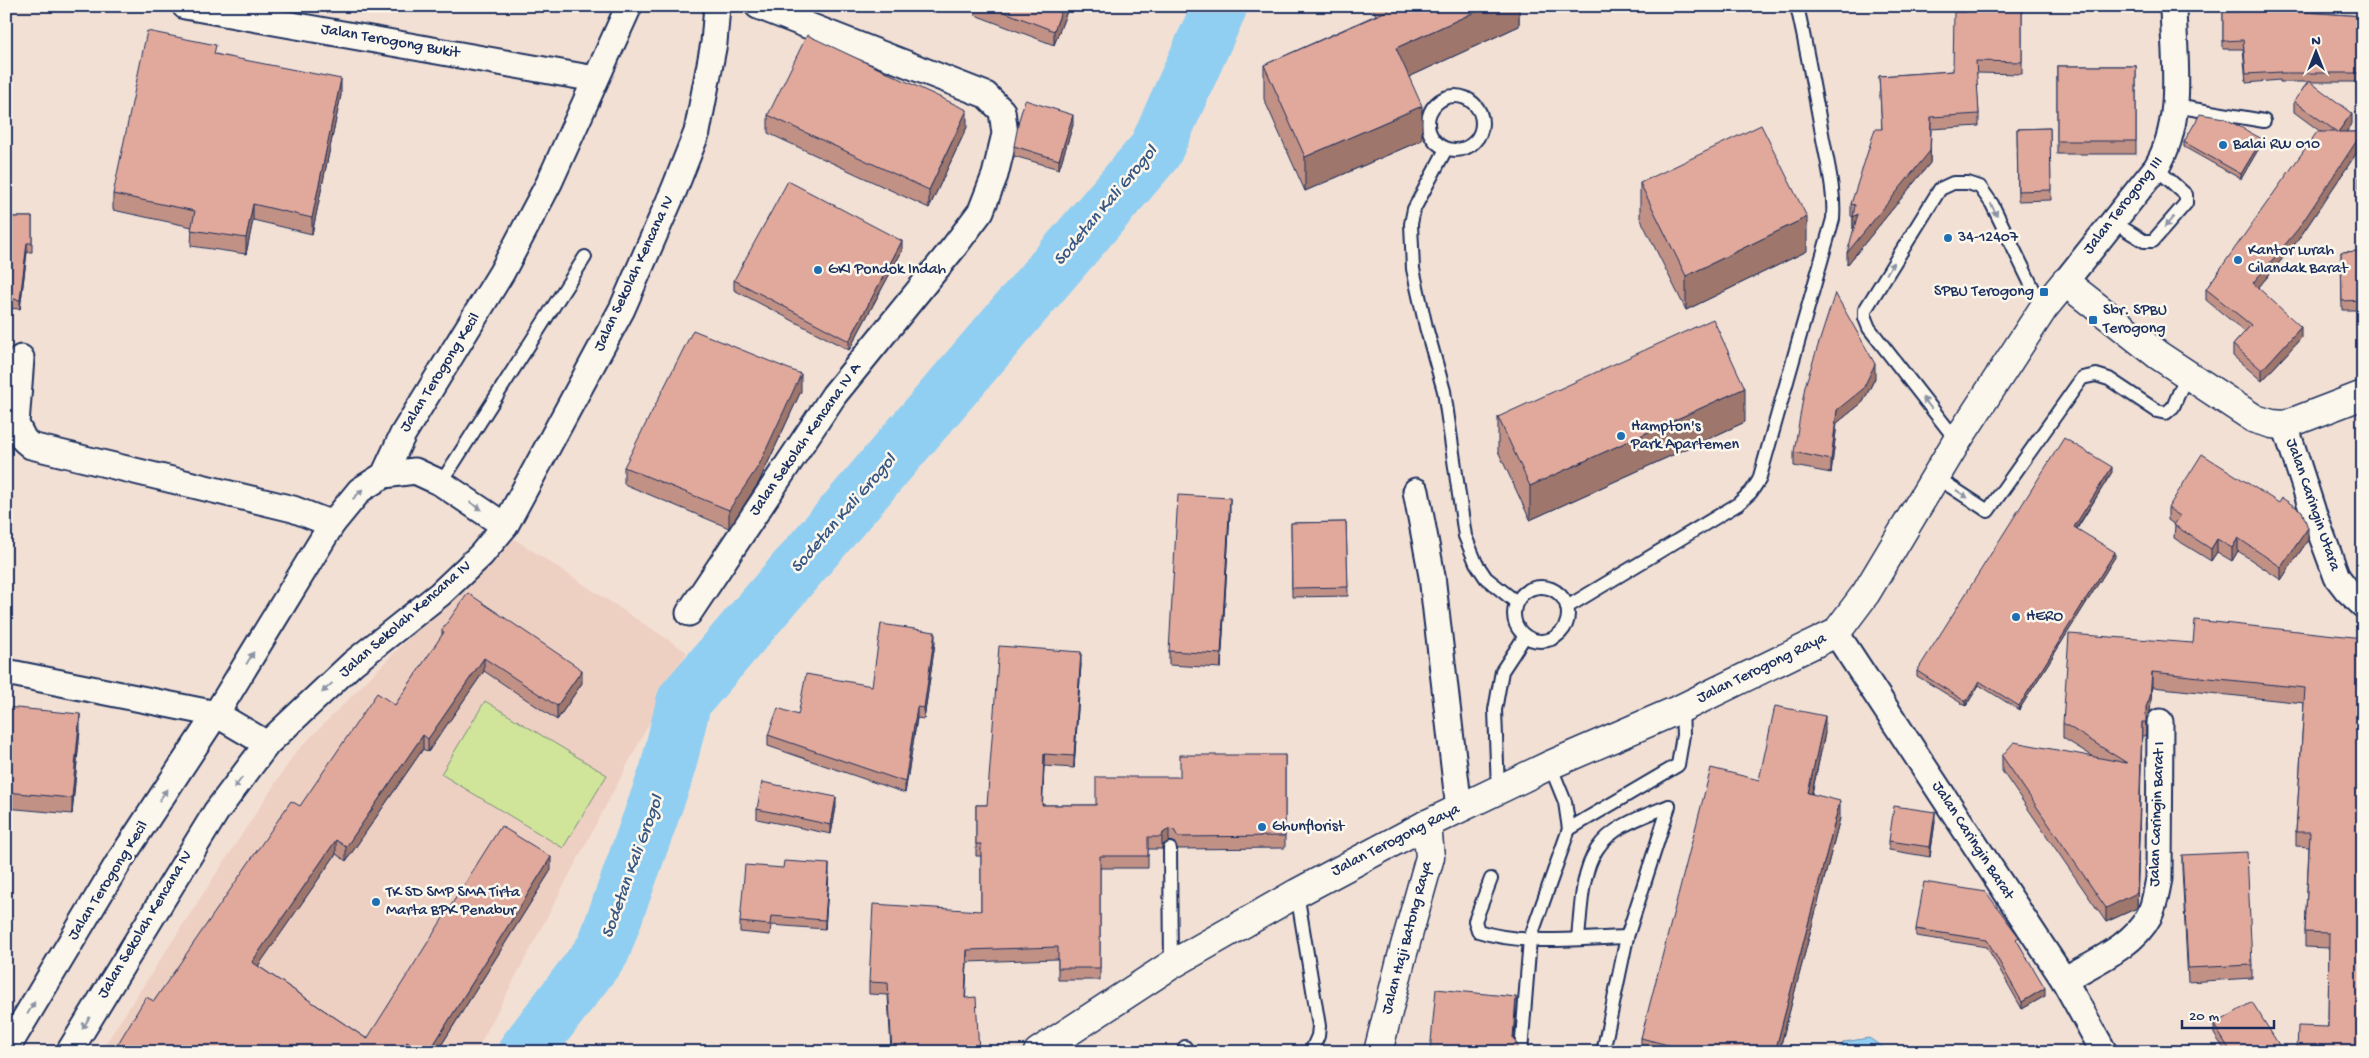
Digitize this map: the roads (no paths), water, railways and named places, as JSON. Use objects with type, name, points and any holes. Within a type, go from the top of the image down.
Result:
[{"type":"street","name":"Jalan Terogong Bukit","points":[[185,6],[595,78]]},
{"type":"street","name":"Jalan Terogong Kecil","points":[[6,1050],[120,860],[216,714],[332,524],[360,490],[384,476],[403,434],[506,264],[548,183],[629,6]]},
{"type":"street","name":"Jalan Sekolah Kencana IV","points":[[68,1052],[216,812],[267,744],[353,664],[440,594],[481,555],[505,526],[622,310],[674,190],[699,122],[713,51],[717,6]]},
{"type":"street","name":"Jalan Sekolah Kencana IV A","points":[[689,613],[834,395],[980,211],[995,175],[1004,134],[1002,111],[986,95],[758,6]]},
{"type":"street","name":"Jalan Terogong III","points":[[2065,282],[2156,168],[2168,148],[2175,106],[2173,6]]},
{"type":"street","points":[[2065,282],[2158,355],[2255,419],[2272,424],[2285,425],[2363,395]]},
{"type":"street","name":"Jalan Terogong Raya","points":[[1038,1052],[1171,965],[1297,893],[1427,824],[1550,765],[1682,708],[1836,633],[1866,593],[1957,441],[2043,310],[2065,282]]},
{"type":"street","points":[[20,358],[16,424],[24,440],[31,446],[293,509],[332,524]]},
{"type":"street","name":"Jalan Caringin Utara","points":[[2285,425],[2313,512],[2337,577],[2347,590],[2363,605]]},
{"type":"street","points":[[384,476],[415,471],[441,483],[505,526]]},
{"type":"street","points":[[1416,491],[1432,576],[1460,809]]},
{"type":"street","name":"Jalan Caringin Barat","points":[[1836,633],[2064,980],[2104,1052]]},
{"type":"street","points":[[6,672],[191,707],[216,714],[267,744]]},
{"type":"street","name":"Jalan Caringin Barat I","points":[[2064,980],[2130,940],[2148,917],[2154,905],[2159,879],[2160,722]]},
{"type":"street","name":"Jalan Haji Batong Raya","points":[[1378,1052],[1430,857],[1427,824]]},
{"type":"lane","points":[[1567,607],[1738,504],[1751,492],[1758,480],[1833,219],[1834,205],[1830,178],[1807,50],[1797,6]]},
{"type":"lane","points":[[1447,96],[1464,97],[1478,107],[1483,123],[1482,132],[1471,146],[1455,151],[1446,149],[1432,139],[1427,122],[1429,114],[1433,107],[1447,96]]},
{"type":"lane","points":[[2175,106],[2264,122]]},
{"type":"lane","points":[[1446,149],[1414,209],[1411,224],[1414,269],[1426,327],[1444,391],[1465,536],[1476,563],[1486,578],[1516,602]]},
{"type":"lane","points":[[2113,222],[2144,241],[2153,241],[2186,203],[2186,194],[2156,168]]},
{"type":"lane","points":[[1957,441],[1870,328],[1865,318],[1865,310],[1940,189],[1953,183],[1968,183],[1980,187],[1992,204],[2043,310]]},
{"type":"lane","points":[[441,483],[585,257]]},
{"type":"lane","points":[[1936,476],[1988,511],[2082,378],[2096,375],[2109,380],[2157,411],[2166,413],[2173,407],[2187,374]]},
{"type":"lane","points":[[1539,587],[1557,592],[1567,607],[1566,626],[1560,633],[1543,641],[1525,636],[1518,629],[1515,621],[1514,611],[1516,602],[1530,589],[1539,587]]},
{"type":"lane","points":[[1498,790],[1495,710],[1502,671],[1525,636]]},
{"type":"lane","points":[[1569,828],[1678,765],[1683,735],[1682,708]]},
{"type":"lane","points":[[1521,1052],[1530,939],[1569,828],[1565,802],[1550,765]]},
{"type":"lane","points":[[1578,938],[1582,897],[1588,868],[1597,848],[1610,835],[1635,819],[1668,806],[1627,937],[1603,1052]]},
{"type":"lane","points":[[1170,850],[1171,965]]},
{"type":"lane","points":[[1491,879],[1475,922],[1478,931],[1493,936],[1530,939],[1627,937]]},
{"type":"lane","points":[[1297,893],[1319,1026],[1318,1036],[1311,1052]]},
{"type":"water","points":[[1869,1038],[1890,1052],[1836,1052],[1844,1042]]},
{"type":"waterway","name":"Sodetan Kali Grogol","points":[[525,1052],[603,950],[667,772],[684,701],[1155,151],[1220,6]]},
{"type":"place","name":"Balai RW 010","points":[[2223,145]]},
{"type":"place","name":"34-12407","points":[[1948,238]]},
{"type":"place","name":"Kantor Lurah Cilandak Barat","points":[[2238,260]]},
{"type":"place","name":"GKI Pondok Indah","points":[[818,270]]},
{"type":"place","name":"SPBU Terogong","points":[[2044,292]]},
{"type":"place","name":"Sbr. SPBU Terogong","points":[[2093,320]]},
{"type":"place","name":"Hampton's Park Apartemen","points":[[1621,436]]},
{"type":"place","name":"HERO","points":[[2016,617]]},
{"type":"place","name":"Ghunflorist","points":[[1262,827]]},
{"type":"place","name":"TK SD SMP SMA Tirta Marta BPK Penabur","points":[[376,902]]}]
